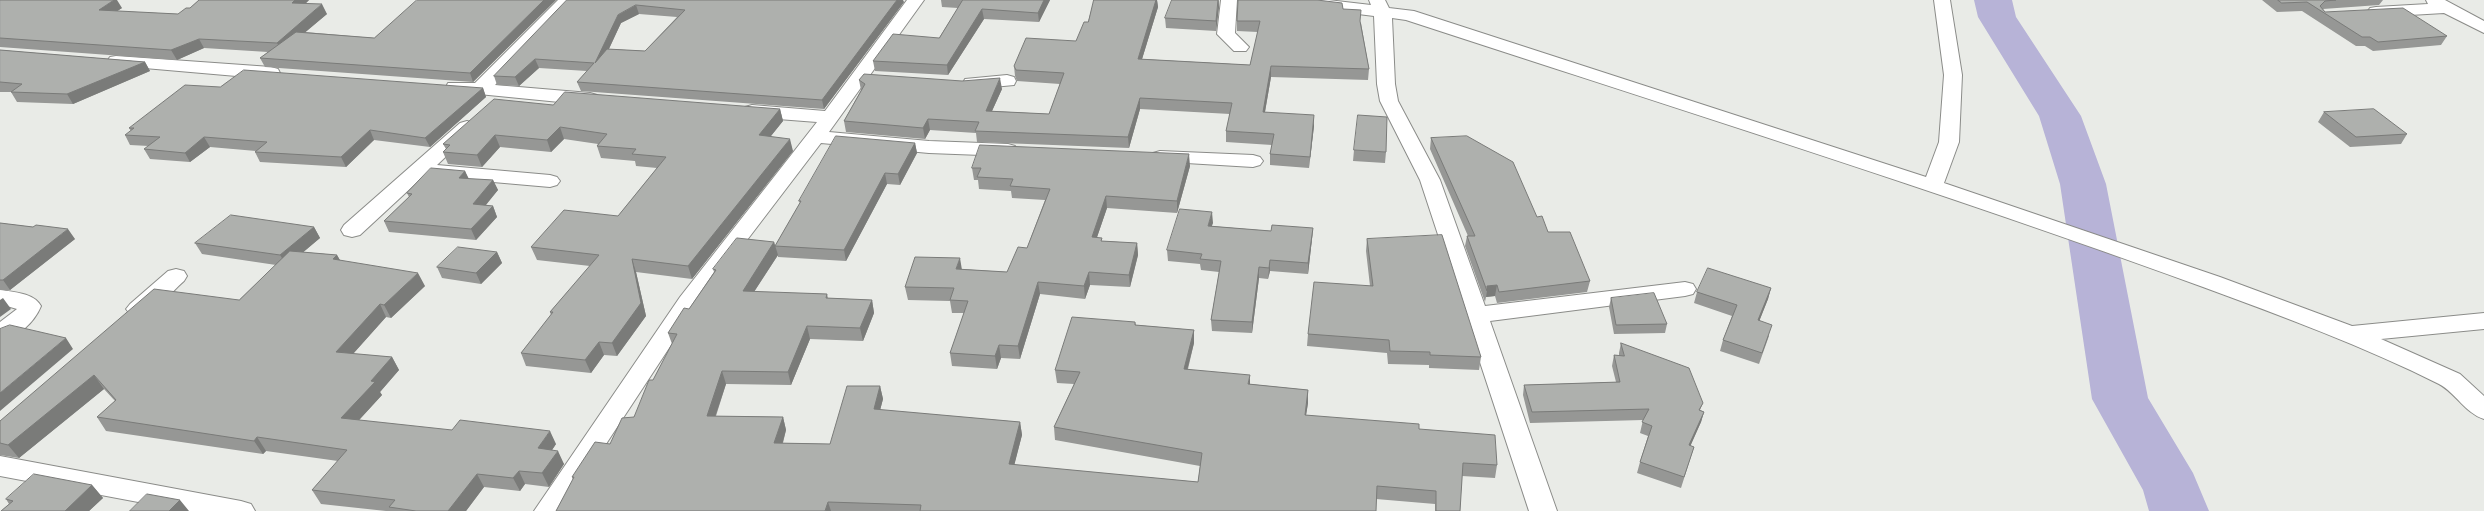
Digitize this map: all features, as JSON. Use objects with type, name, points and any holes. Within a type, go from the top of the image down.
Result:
[{"type":"street","points":[[479,90],[568,0]]},
{"type":"street","points":[[548,511],[688,302],[816,137],[828,117],[916,0]]},
{"type":"street","points":[[1229,0],[1226,34],[1240,47]]},
{"type":"street","points":[[1286,0],[1380,6],[1942,189],[2212,282],[2349,334],[2451,380],[2484,410]]},
{"type":"street","points":[[1942,0],[1953,75],[1949,142],[1942,189]]},
{"type":"street","points":[[2356,13],[2440,4],[2484,28]]},
{"type":"street","points":[[1380,6],[1386,84],[1389,100],[1430,180],[1543,511]]},
{"type":"street","points":[[96,60],[287,74]]},
{"type":"street","points":[[859,77],[882,79]]},
{"type":"street","points":[[956,83],[1008,81]]},
{"type":"street","points":[[439,86],[608,100]]},
{"type":"street","points":[[352,230],[506,92]]},
{"type":"street","points":[[734,110],[828,117]]},
{"type":"street","points":[[816,137],[930,147],[1024,151]]},
{"type":"street","points":[[1143,156],[1254,161]]},
{"type":"street","points":[[419,169],[550,181]]},
{"type":"street","points":[[123,322],[176,276]]},
{"type":"street","points":[[1477,315],[1603,301],[1685,289]]},
{"type":"street","points":[[0,297],[19,301],[30,306],[26,315],[0,334]]},
{"type":"street","points":[[2349,334],[2484,321]]},
{"type":"street","points":[[0,466],[241,511]]},
{"type":"building","points":[[0,0],[114,0],[99,10],[178,14],[186,8],[190,8],[199,0],[295,0],[292,3],[322,4],[277,43],[199,39],[171,50],[0,38]]},
{"type":"building","points":[[417,0],[544,0],[470,73],[260,58],[296,32],[374,38]]},
{"type":"building","points":[[567,0],[897,0],[822,100],[577,82],[594,63],[535,59],[515,77],[494,76]],"holes":[[[636,5],[685,10],[645,51],[607,49],[595,63],[618,15]]]},
{"type":"building","points":[[963,0],[1044,0],[1038,13],[982,9],[947,65],[873,61],[893,34],[939,38]]},
{"type":"building","points":[[1094,0],[1156,0],[1138,59],[1250,65],[1260,21],[1237,21],[1238,0],[1317,0],[1342,3],[1343,9],[1361,10],[1360,21],[1369,69],[1271,66],[1263,112],[1314,115],[1310,157],[1270,154],[1274,134],[1226,131],[1232,103],[1140,98],[1128,137],[975,131],[979,122],[928,119],[923,128],[844,121],[865,84],[859,80],[864,74],[962,81],[1000,78],[986,111],[1049,114],[1064,73],[1016,70],[1014,66],[1026,38],[1076,41],[1084,22],[1088,22]]},
{"type":"building","points":[[1172,0],[1218,0],[1216,21],[1165,18]]},
{"type":"building","points":[[2278,0],[2336,0],[2325,1],[2320,6],[2325,12],[2403,8],[2447,36],[2378,42],[2370,37],[2362,37],[2307,2],[2282,3]]},
{"type":"building","points":[[0,50],[145,62],[67,94],[11,92],[22,84],[0,82]]},
{"type":"building","points":[[244,70],[483,88],[425,138],[370,130],[341,157],[255,152],[267,142],[204,137],[185,153],[144,149],[160,137],[125,135],[134,128],[129,128],[185,85],[220,87]]},
{"type":"building","points":[[565,92],[780,109],[759,135],[790,139],[688,266],[632,259],[641,303],[612,343],[599,342],[585,360],[521,353],[553,312],[550,312],[599,255],[531,247],[564,210],[618,216],[666,157],[632,154],[636,149],[597,146],[607,134],[560,127],[547,140],[495,135],[477,155],[443,152],[450,145],[443,144],[494,99],[553,105]]},
{"type":"building","points":[[2374,109],[2407,134],[2356,137],[2324,112]]},
{"type":"building","points":[[1358,115],[1387,117],[1386,152],[1354,150]]},
{"type":"building","points":[[836,136],[915,143],[898,174],[885,173],[844,250],[775,246],[801,201],[799,201]]},
{"type":"building","points":[[1467,136],[1513,162],[1537,217],[1542,216],[1548,232],[1570,232],[1590,281],[1499,292],[1497,285],[1487,286],[1487,291],[1467,236],[1475,236],[1431,138]]},
{"type":"building","points":[[980,145],[1189,154],[1177,201],[1106,196],[1092,237],[1102,238],[1101,241],[1137,243],[1129,275],[1089,272],[1084,286],[1038,282],[1018,346],[999,345],[995,356],[950,353],[968,301],[950,300],[954,288],[905,287],[915,257],[960,258],[956,269],[1007,272],[1018,247],[1027,248],[1050,189],[1010,186],[1013,179],[977,177],[981,168],[972,168]]},
{"type":"building","points":[[431,168],[465,171],[459,178],[493,180],[473,204],[493,206],[471,229],[384,221],[412,194],[407,193]]},
{"type":"building","points":[[1180,209],[1212,212],[1208,226],[1271,231],[1272,225],[1313,228],[1308,263],[1270,260],[1269,268],[1259,267],[1252,322],[1211,320],[1221,261],[1200,259],[1202,254],[1167,250]]},
{"type":"building","points":[[231,215],[314,227],[280,255],[195,243]]},
{"type":"building","points":[[0,223],[68,229],[3,280],[0,280]]},
{"type":"building","points":[[1442,235],[1481,357],[1430,355],[1430,352],[1390,351],[1389,340],[1308,334],[1314,282],[1373,286],[1367,239]]},
{"type":"building","points":[[737,238],[774,242],[743,291],[827,294],[826,298],[872,300],[860,328],[807,326],[788,372],[722,371],[707,416],[783,417],[774,443],[830,444],[847,386],[880,386],[874,409],[1020,422],[1009,464],[1198,482],[1202,453],[1054,427],[1080,372],[1055,370],[1072,317],[1135,322],[1135,325],[1194,330],[1184,369],[1250,375],[1248,384],[1308,390],[1305,415],[1419,424],[1419,429],[1495,435],[1497,465],[1463,463],[1460,511],[1436,511],[1436,491],[1377,486],[1376,511],[920,511],[921,505],[828,502],[825,511],[556,511],[574,477],[572,477],[595,442],[610,444],[622,418],[634,417],[649,380],[653,380],[677,334],[668,333],[684,308],[689,309],[716,270],[713,269]]},
{"type":"building","points":[[458,247],[497,252],[476,273],[437,267]]},
{"type":"building","points":[[290,251],[337,255],[333,259],[418,273],[384,305],[380,304],[336,352],[392,357],[371,381],[375,382],[341,418],[452,430],[460,420],[550,431],[538,448],[558,451],[542,473],[519,471],[513,478],[477,474],[448,511],[416,511],[389,507],[395,500],[312,490],[347,450],[257,437],[254,441],[97,417],[116,400],[94,375],[8,445],[0,443],[0,421],[154,289],[239,300]]},
{"type":"building","points":[[1708,268],[1771,288],[1758,320],[1772,325],[1762,353],[1723,340],[1737,305],[1697,292]]},
{"type":"building","points":[[1654,293],[1667,324],[1616,325],[1611,298]]},
{"type":"building","points":[[10,325],[66,338],[0,393],[0,329]]},
{"type":"building","points":[[1621,343],[1689,368],[1703,403],[1699,410],[1704,412],[1689,445],[1694,447],[1684,477],[1640,462],[1652,426],[1642,422],[1649,409],[1532,412],[1524,385],[1620,382],[1614,355],[1624,356]]},
{"type":"building","points":[[34,474],[92,485],[65,511],[1,511],[13,501],[6,499]]},
{"type":"building","points":[[147,494],[180,500],[169,511],[130,511]]},
{"type":"waterway","points":[[1993,0],[1997,17],[2060,116],[2083,184],[2120,399],[2172,489],[2179,511]]}]
